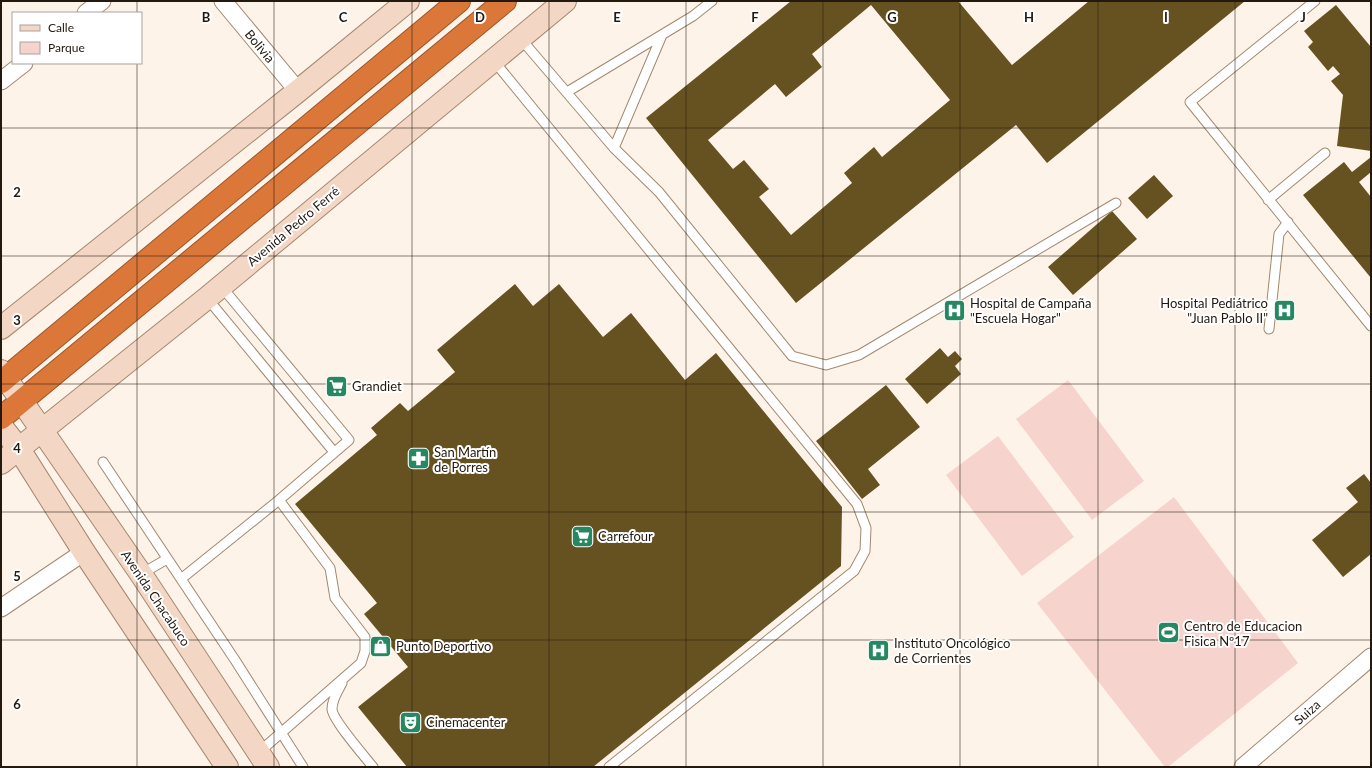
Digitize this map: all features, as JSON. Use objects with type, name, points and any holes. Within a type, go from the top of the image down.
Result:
[{"type":"highway","points":[[390,59],[442,1]]},
{"type":"highway","points":[[3,377],[459,1]]},
{"type":"highway","points":[[1,418],[505,1]]},
{"type":"main road","points":[[1,328],[298,91],[408,1]]},
{"type":"main road","name":"Avenida Pedro Ferré","points":[[1,463],[214,292],[566,1]]},
{"type":"main road","name":"Avenida Chacabuco","points":[[3,377],[22,401],[141,574],[263,760]]},
{"type":"main road","points":[[1,426],[19,449],[84,552],[227,767]]},
{"type":"street","points":[[87,12],[102,1]]},
{"type":"street","name":"Bolivia","points":[[223,1],[298,91]]},
{"type":"street","points":[[1,81],[23,64]]},
{"type":"street","points":[[1,608],[84,552]]},
{"type":"street","name":"Suiza","points":[[1243,767],[1371,657]]},
{"type":"lane","points":[[567,92],[693,16],[712,1]]},
{"type":"lane","points":[[1315,1],[1190,102],[1371,326]]},
{"type":"lane","points":[[614,148],[662,35]]},
{"type":"lane","points":[[521,39],[614,148],[659,192],[792,356],[826,365],[859,355],[1116,203]]},
{"type":"lane","points":[[494,61],[857,504],[866,528],[865,551],[854,571],[609,767]]},
{"type":"lane","points":[[1268,200],[1325,153]]},
{"type":"lane","points":[[1269,329],[1279,234],[1288,222]]},
{"type":"lane","points":[[181,579],[279,500],[349,440],[214,292]]},
{"type":"lane","points":[[214,292],[334,452]]},
{"type":"lane","points":[[103,462],[303,767]]},
{"type":"lane","points":[[263,760],[282,733],[361,663],[365,651],[365,637],[335,598],[330,568],[279,500]]},
{"type":"lane","points":[[141,574],[167,559]]},
{"type":"lane","points":[[346,676],[333,700],[332,710],[336,720],[373,767]]},
{"type":"green space","points":[[1068,380],[1144,481],[1092,520],[1016,419]]},
{"type":"green space","points":[[998,436],[1074,537],[1022,576],[946,475]]},
{"type":"green space","name":"Centro de Educacion Fisica Nº17","points":[[1174,497],[1298,663],[1168,767],[1165,767],[1037,603]]},
{"type":"building","points":[[791,1],[958,1],[1012,65],[1089,1],[1245,1],[1047,163],[1016,125],[796,303],[646,118]],"holes":[[[871,5],[950,100],[882,157],[874,147],[844,173],[852,183],[791,235],[759,197],[769,189],[744,160],[733,169],[708,140],[775,84],[786,97],[822,67],[812,54]]]},
{"type":"building","points":[[1336,5],[1371,47],[1371,151],[1337,146],[1343,95],[1331,81],[1340,74],[1333,66],[1328,71],[1308,47],[1313,42],[1304,31]]},
{"type":"building","points":[[1371,157],[1371,172],[1359,182],[1371,197],[1371,278],[1303,195],[1344,162],[1352,172]]},
{"type":"building","points":[[1154,175],[1173,196],[1147,219],[1128,198]]},
{"type":"building","points":[[1112,211],[1137,239],[1073,295],[1048,267]]},
{"type":"building","name":"Carrefour","points":[[515,284],[533,306],[559,284],[603,337],[631,313],[685,380],[716,353],[842,507],[841,566],[593,767],[407,767],[358,707],[408,667],[364,614],[377,603],[295,504],[377,435],[371,428],[400,403],[408,411],[455,372],[437,350]]},
{"type":"building","points":[[940,348],[948,357],[955,351],[962,359],[955,366],[961,374],[927,404],[905,379]]},
{"type":"building","points":[[886,385],[920,427],[868,469],[880,485],[862,499],[816,441]]},
{"type":"building","points":[[1364,474],[1371,483],[1371,554],[1343,577],[1312,540],[1358,502],[1346,488]]},
{"type":"place","name":"Hospital de Campaña \"Escuela Hogar\"","points":[[954,310]]},
{"type":"place","name":"Hospital Pediátrico \"Juan Pablo II\"","points":[[1284,310]]},
{"type":"place","name":"Grandiet","points":[[337,386]]},
{"type":"place","name":"San Martín de Porres","points":[[419,459]]},
{"type":"place","name":"Carrefour","points":[[582,536]]},
{"type":"place","name":"Centro de Educacion Fisica Nº17","points":[[1168,633]]},
{"type":"place","name":"Punto Deportivo","points":[[380,646]]},
{"type":"place","name":"Instituto Oncológico de Corrientes","points":[[878,650]]},
{"type":"place","name":"Cinemacenter","points":[[411,722]]}]
